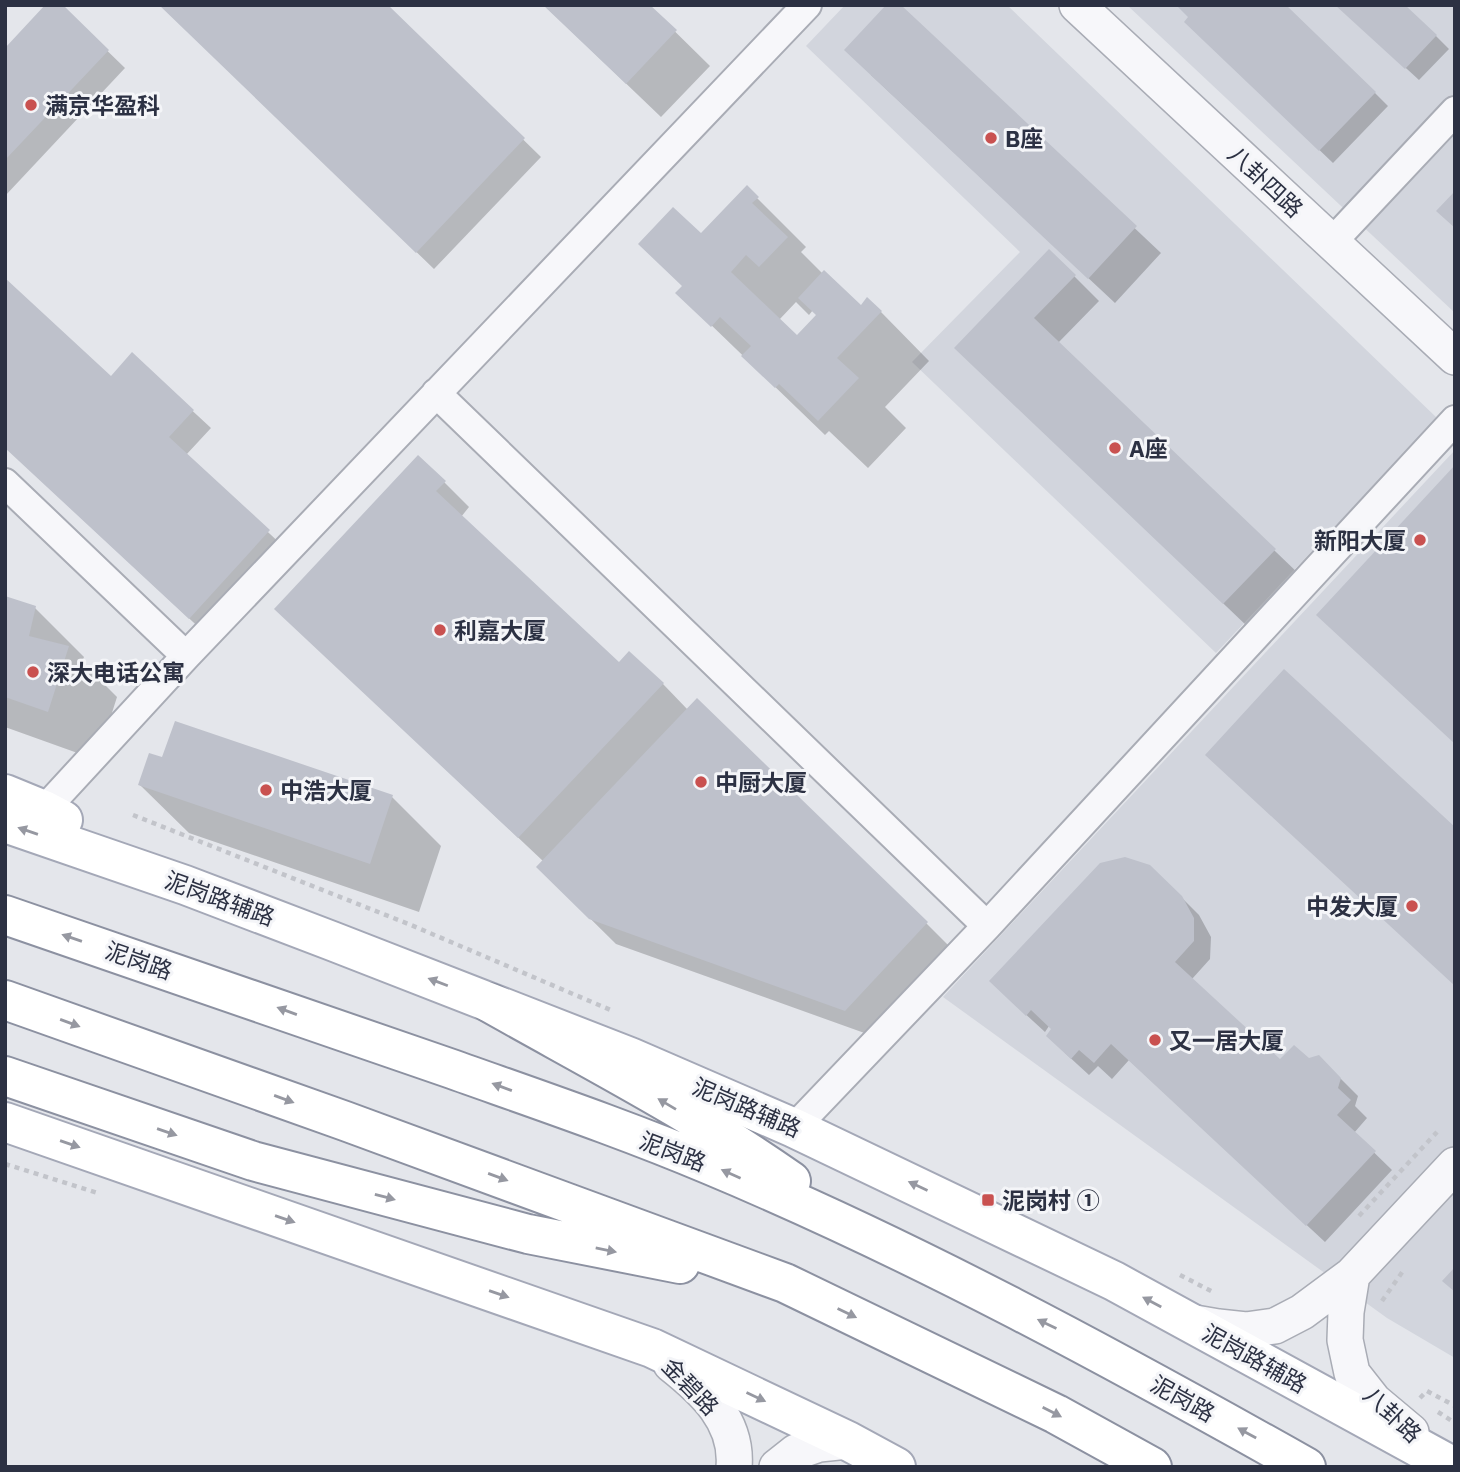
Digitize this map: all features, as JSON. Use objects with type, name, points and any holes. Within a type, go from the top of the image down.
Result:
[{"type":"main road","points":[[5,794],[44,810],[185,885]]},
{"type":"main road","name":"泥岗路辅路","points":[[5,824],[185,885],[630,1057],[794,1128],[1065,1257],[1189,1321],[1451,1465]]},
{"type":"main road","name":"泥岗路","points":[[5,915],[258,1000],[709,1164],[868,1235],[1059,1330],[1307,1467]]},
{"type":"main road","points":[[5,1000],[345,1121],[785,1283],[1056,1414],[1152,1467]]},
{"type":"main road","points":[[490,1003],[631,1082],[758,1158],[868,1235]]},
{"type":"main road","points":[[5,1076],[253,1161],[514,1231],[785,1283]]},
{"type":"main road","points":[[5,1122],[652,1348],[848,1441],[896,1467]]},
{"type":"street","points":[[44,810],[186,656],[807,5]]},
{"type":"street","name":"八卦四路","points":[[1089,9],[1455,358]]},
{"type":"street","points":[[1332,242],[1455,111]]},
{"type":"street","points":[[436,393],[987,926]]},
{"type":"street","points":[[794,1128],[987,926],[1455,420]]},
{"type":"street","points":[[5,483],[186,656]]},
{"type":"street","points":[[1189,1321],[1218,1328],[1245,1330],[1275,1326],[1302,1312],[1352,1275],[1455,1165]]},
{"type":"street","name":"八卦路","points":[[1352,1275],[1345,1340],[1352,1373],[1374,1401],[1451,1465]]},
{"type":"street","name":"金碧路","points":[[652,1348],[710,1398],[733,1440],[734,1467]]},
{"type":"street","points":[[777,1467],[796,1452],[819,1444],[848,1441]]},
{"type":"path","points":[[133,815],[411,925],[615,1012]]},
{"type":"path","points":[[1354,1221],[1437,1132]]},
{"type":"path","points":[[1378,1311],[1381,1302],[1404,1269]]},
{"type":"path","points":[[1170,1271],[1217,1294]]},
{"type":"path","points":[[1418,1400],[1427,1391],[1455,1406]]},
{"type":"shaded area","points":[[845,5],[1007,5],[1437,418],[1216,653],[912,362],[1020,252],[806,46]]},
{"type":"shaded area","points":[[1127,5],[1455,5],[1455,313]]},
{"type":"shaded area","points":[[1455,450],[1455,1358],[1387,1318],[943,997]]},
{"type":"building","name":"满京华盈科","points":[[45,5],[63,5],[109,50],[5,160],[5,48]]},
{"type":"building","points":[[159,5],[388,5],[525,138],[416,253]]},
{"type":"building","points":[[543,5],[650,5],[677,30],[626,84]]},
{"type":"building","name":"B座","points":[[886,5],[901,5],[1137,226],[1088,279],[844,50]]},
{"type":"building","points":[[1176,5],[1286,5],[1376,92],[1319,151],[1184,22],[1188,17]]},
{"type":"building","points":[[1335,5],[1405,5],[1437,35],[1405,69]]},
{"type":"building","points":[[747,185],[759,197],[752,203],[788,237],[759,267],[746,255],[731,272],[797,335],[816,315],[798,298],[824,270],[861,305],[867,297],[882,311],[837,358],[859,378],[818,421],[779,384],[775,388],[741,356],[751,346],[720,317],[711,327],[675,293],[682,286],[638,244],[673,207],[701,233]]},
{"type":"building","points":[[1455,191],[1455,228],[1436,211]]},
{"type":"building","name":"A座","points":[[1049,249],[1076,275],[1034,318],[1276,549],[1223,604],[954,348]]},
{"type":"building","points":[[5,278],[111,376],[132,352],[194,410],[169,437],[270,530],[189,619],[5,448]]},
{"type":"building","name":"利嘉大厦","points":[[418,455],[446,481],[436,491],[619,662],[629,651],[664,683],[518,838],[274,609]]},
{"type":"building","name":"新阳大厦","points":[[1455,465],[1455,744],[1316,615]]},
{"type":"building","name":"深大电话公寓","points":[[5,596],[36,606],[29,636],[69,646],[48,712],[5,697]]},
{"type":"building","name":"中发大厦","points":[[1284,669],[1455,827],[1455,986],[1205,755]]},
{"type":"building","name":"中厨大厦","points":[[697,698],[928,922],[845,1011],[589,919],[536,867]]},
{"type":"building","name":"中浩大厦","points":[[175,721],[393,795],[370,864],[138,785],[149,753],[162,757]]},
{"type":"building","name":"又一居大厦","points":[[1125,857],[1150,865],[1182,896],[1194,918],[1194,941],[1175,962],[1280,1059],[1294,1045],[1309,1058],[1319,1055],[1341,1078],[1338,1088],[1351,1100],[1337,1115],[1376,1151],[1306,1226],[1111,1044],[1094,1063],[1079,1050],[1071,1059],[1046,1036],[1051,1029],[1031,1010],[1026,1016],[989,981],[1100,863]]},
{"type":"building","points":[[1455,1267],[1455,1292],[1442,1281]]},
{"type":"place","name":"满京华盈科","points":[[31,105]]},
{"type":"place","name":"B座","points":[[991,138]]},
{"type":"place","name":"A座","points":[[1115,448]]},
{"type":"place","name":"新阳大厦","points":[[1420,540]]},
{"type":"place","name":"利嘉大厦","points":[[440,630]]},
{"type":"place","name":"深大电话公寓","points":[[33,672]]},
{"type":"place","name":"中厨大厦","points":[[701,782]]},
{"type":"place","name":"中浩大厦","points":[[266,790]]},
{"type":"place","name":"中发大厦","points":[[1412,906]]},
{"type":"place","name":"又一居大厦","points":[[1155,1040]]},
{"type":"place","name":"泥岗村 ①","points":[[988,1200]]}]
